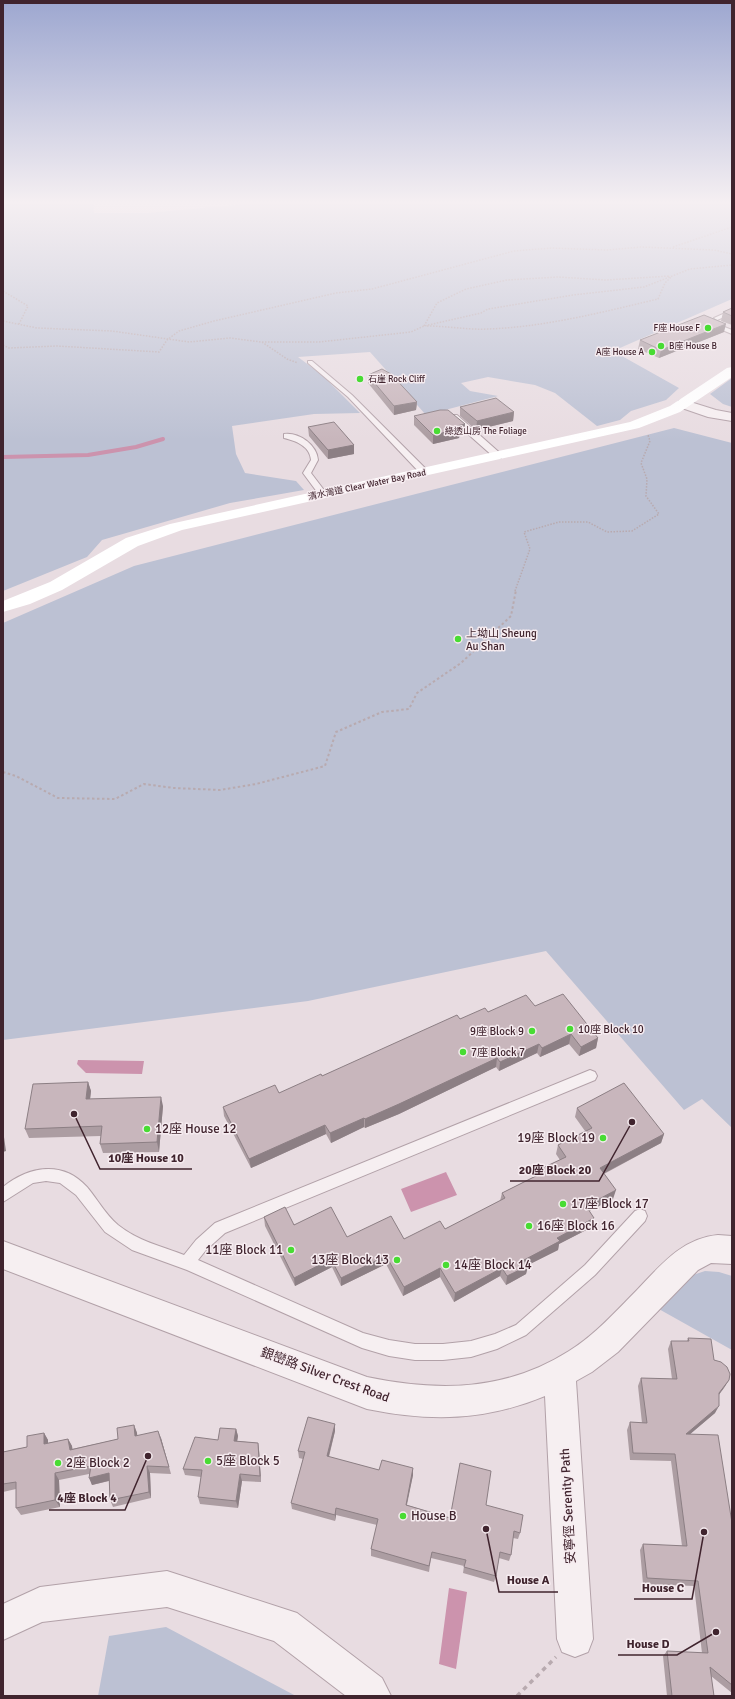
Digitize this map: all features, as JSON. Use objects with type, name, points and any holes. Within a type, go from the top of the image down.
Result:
[{"type":"main road","name":"清水灣道 Clear Water Bay Road","points":[[3,607],[24,600],[56,586],[111,553],[145,537],[195,522],[634,425],[665,414],[684,404],[732,371]]},
{"type":"street","points":[[684,404],[714,414],[732,417]]},
{"type":"street","name":"銀巒路 Silver Crest Road","points":[[3,1255],[97,1289],[367,1393],[394,1400],[448,1404],[502,1396],[531,1386],[560,1373],[606,1341],[694,1254],[711,1249],[732,1250]]},
{"type":"street","name":"安寧徑 Serenity Path","points":[[560,1373],[575,1639]]},
{"type":"street","points":[[3,1622],[40,1605],[167,1589],[284,1626],[369,1691],[372,1696]]},
{"type":"lane","points":[[717,318],[732,312]]},
{"type":"lane","points":[[703,320],[732,332]]},
{"type":"lane","points":[[310,362],[350,396],[424,472]]},
{"type":"lane","points":[[447,411],[498,456]]},
{"type":"lane","points":[[287,436],[300,439],[312,450],[315,458],[314,466],[307,474],[323,494]]},
{"type":"lane","points":[[187,1263],[201,1245],[220,1228],[590,1076]]},
{"type":"lane","points":[[3,1196],[15,1185],[31,1177],[47,1174],[63,1177],[76,1185],[104,1222],[117,1233],[148,1250],[187,1263],[362,1340],[389,1348],[415,1352],[443,1352],[471,1349],[521,1330],[590,1270],[640,1216]]},
{"type":"path","points":[[3,345],[9,348],[57,346],[159,352],[167,340],[179,331],[214,321],[336,293],[372,289],[401,281]]},
{"type":"path","points":[[424,326],[437,303],[466,289],[501,281]]},
{"type":"path","points":[[3,321],[37,328],[112,331],[189,342],[230,338],[261,342],[344,340],[405,333],[424,326],[481,313],[488,309],[573,295],[644,287],[657,281]]},
{"type":"path","points":[[424,326],[447,326],[465,330],[495,329],[596,314],[658,299],[666,281]]},
{"type":"path","points":[[3,291],[28,306],[19,324]]},
{"type":"path","points":[[261,342],[295,363],[310,362]]},
{"type":"path","points":[[3,772],[16,776],[58,798],[115,799],[144,784],[174,788],[220,790],[263,782],[325,766],[336,732],[382,712],[409,709],[417,693],[461,663],[511,616],[516,588],[530,549],[524,532],[559,522],[588,522],[607,532],[632,531],[659,514],[646,496],[647,479],[641,463],[650,441],[646,428]]},
{"type":"path","points":[[517,1696],[534,1678]]},
{"type":"shaded area","points":[[3,281],[732,281],[732,299],[613,351],[679,388],[666,400],[631,411],[620,420],[597,426],[555,393],[535,385],[488,377],[461,383],[470,391],[498,396],[426,415],[370,352],[298,357],[322,375],[360,413],[314,414],[232,426],[236,454],[245,473],[296,481],[304,490],[230,503],[102,540],[87,557],[3,591]]},
{"type":"shaded area","points":[[732,378],[732,407],[723,404],[710,394]]},
{"type":"shaded area","points":[[674,428],[732,443],[732,1128],[702,1099],[684,1110],[546,951],[308,1001],[3,1040],[3,623],[134,566]]},
{"type":"shaded area","points":[[78,1060],[144,1061],[142,1074],[86,1073],[77,1064]]},
{"type":"shaded area","points":[[446,1172],[457,1195],[411,1212],[401,1189]]},
{"type":"shaded area","points":[[705,1271],[719,1272],[732,1276],[732,1350],[657,1308],[693,1275]]},
{"type":"shaded area","points":[[449,1588],[467,1592],[456,1669],[439,1664]]},
{"type":"shaded area","points":[[166,1627],[296,1696],[98,1696],[109,1636]]},
{"type":"building","points":[[732,308],[732,316],[723,312]]},
{"type":"building","points":[[704,315],[726,324],[661,350],[640,340]]},
{"type":"building","points":[[382,369],[391,374],[417,402],[394,406],[368,375]]},
{"type":"building","points":[[496,398],[514,412],[477,421],[460,407]]},
{"type":"building","points":[[440,410],[448,410],[465,424],[457,426],[460,429],[433,435],[414,416]]},
{"type":"building","points":[[334,422],[354,445],[328,450],[308,427]]},
{"type":"building","points":[[563,994],[598,1038],[581,1047],[571,1034],[542,1048],[539,1044],[500,1062],[497,1058],[399,1104],[330,1133],[325,1125],[249,1159],[223,1107],[275,1085],[279,1093],[321,1074],[322,1076],[457,1015],[460,1019],[485,1008],[488,1012],[526,995],[535,1006]]},
{"type":"building","points":[[88,1082],[86,1099],[161,1097],[157,1142],[100,1144],[102,1126],[25,1129],[33,1084]]},
{"type":"building","points":[[624,1083],[664,1134],[600,1168],[616,1190],[586,1206],[594,1218],[557,1238],[560,1241],[524,1260],[528,1266],[507,1276],[502,1268],[455,1293],[440,1268],[404,1287],[386,1256],[341,1278],[331,1259],[294,1278],[264,1217],[285,1207],[294,1225],[331,1207],[347,1237],[391,1216],[404,1239],[440,1221],[445,1229],[505,1198],[502,1193],[538,1175],[536,1171],[566,1157],[558,1145],[592,1128],[577,1108]]},
{"type":"building","points":[[688,1338],[711,1339],[714,1360],[721,1362],[727,1367],[730,1374],[729,1380],[719,1393],[719,1406],[686,1434],[718,1435],[732,1523],[732,1685],[710,1667],[714,1696],[672,1696],[667,1651],[708,1653],[698,1581],[647,1578],[643,1544],[687,1546],[675,1454],[633,1453],[630,1422],[647,1423],[641,1378],[677,1379],[671,1341],[689,1341]]},
{"type":"building","points":[[308,1417],[335,1424],[327,1456],[379,1470],[382,1460],[413,1468],[406,1505],[450,1518],[460,1463],[491,1471],[486,1505],[523,1515],[520,1533],[514,1531],[511,1555],[500,1552],[496,1576],[464,1567],[466,1560],[432,1552],[429,1566],[371,1549],[378,1519],[336,1508],[335,1515],[291,1503],[305,1452],[298,1451]]},
{"type":"building","points":[[134,1425],[135,1436],[158,1431],[169,1467],[147,1466],[149,1492],[110,1500],[109,1473],[89,1478],[91,1466],[55,1473],[55,1500],[16,1508],[16,1482],[3,1484],[3,1452],[27,1447],[27,1436],[44,1433],[44,1444],[68,1439],[70,1450],[118,1439],[117,1428]]},
{"type":"building","points":[[220,1428],[236,1429],[234,1441],[258,1443],[260,1476],[240,1474],[236,1501],[198,1497],[202,1470],[183,1469],[195,1437],[218,1440]]},
{"type":"waterway","points":[[3,457],[88,455],[136,447],[163,439]]},
{"type":"place","name":"F座 House F","points":[[708,328]]},
{"type":"place","name":"B座 House B","points":[[661,346]]},
{"type":"place","name":"A座 House A","points":[[652,352]]},
{"type":"place","name":"石崖 Rock Cliff","points":[[360,379]]},
{"type":"place","name":"綠透山房 The Foliage","points":[[437,431]]},
{"type":"place","name":"上坳山 Sheung Au Shan","points":[[458,639]]},
{"type":"place","name":"10座 Block 10","points":[[570,1029]]},
{"type":"place","name":"9座 Block 9","points":[[532,1031]]},
{"type":"place","name":"7座 Block 7","points":[[463,1052]]},
{"type":"place","name":"10座 House 10","points":[[74,1114]]},
{"type":"place","name":"20座 Block 20","points":[[632,1122]]},
{"type":"place","name":"12座 House 12","points":[[147,1129]]},
{"type":"place","name":"19座 Block 19","points":[[603,1138]]},
{"type":"place","name":"17座 Block 17","points":[[563,1204]]},
{"type":"place","name":"16座 Block 16","points":[[529,1226]]},
{"type":"place","name":"11座 Block 11","points":[[291,1250]]},
{"type":"place","name":"13座 Block 13","points":[[397,1260]]},
{"type":"place","name":"14座 Block 14","points":[[446,1265]]},
{"type":"place","name":"4座 Block 4","points":[[148,1456]]},
{"type":"place","name":"5座 Block 5","points":[[208,1461]]},
{"type":"place","name":"2座 Block 2","points":[[58,1463]]},
{"type":"place","name":"House B","points":[[403,1516]]},
{"type":"place","name":"House A","points":[[486,1529]]},
{"type":"place","name":"House C","points":[[704,1532]]},
{"type":"place","name":"House D","points":[[716,1632]]}]
